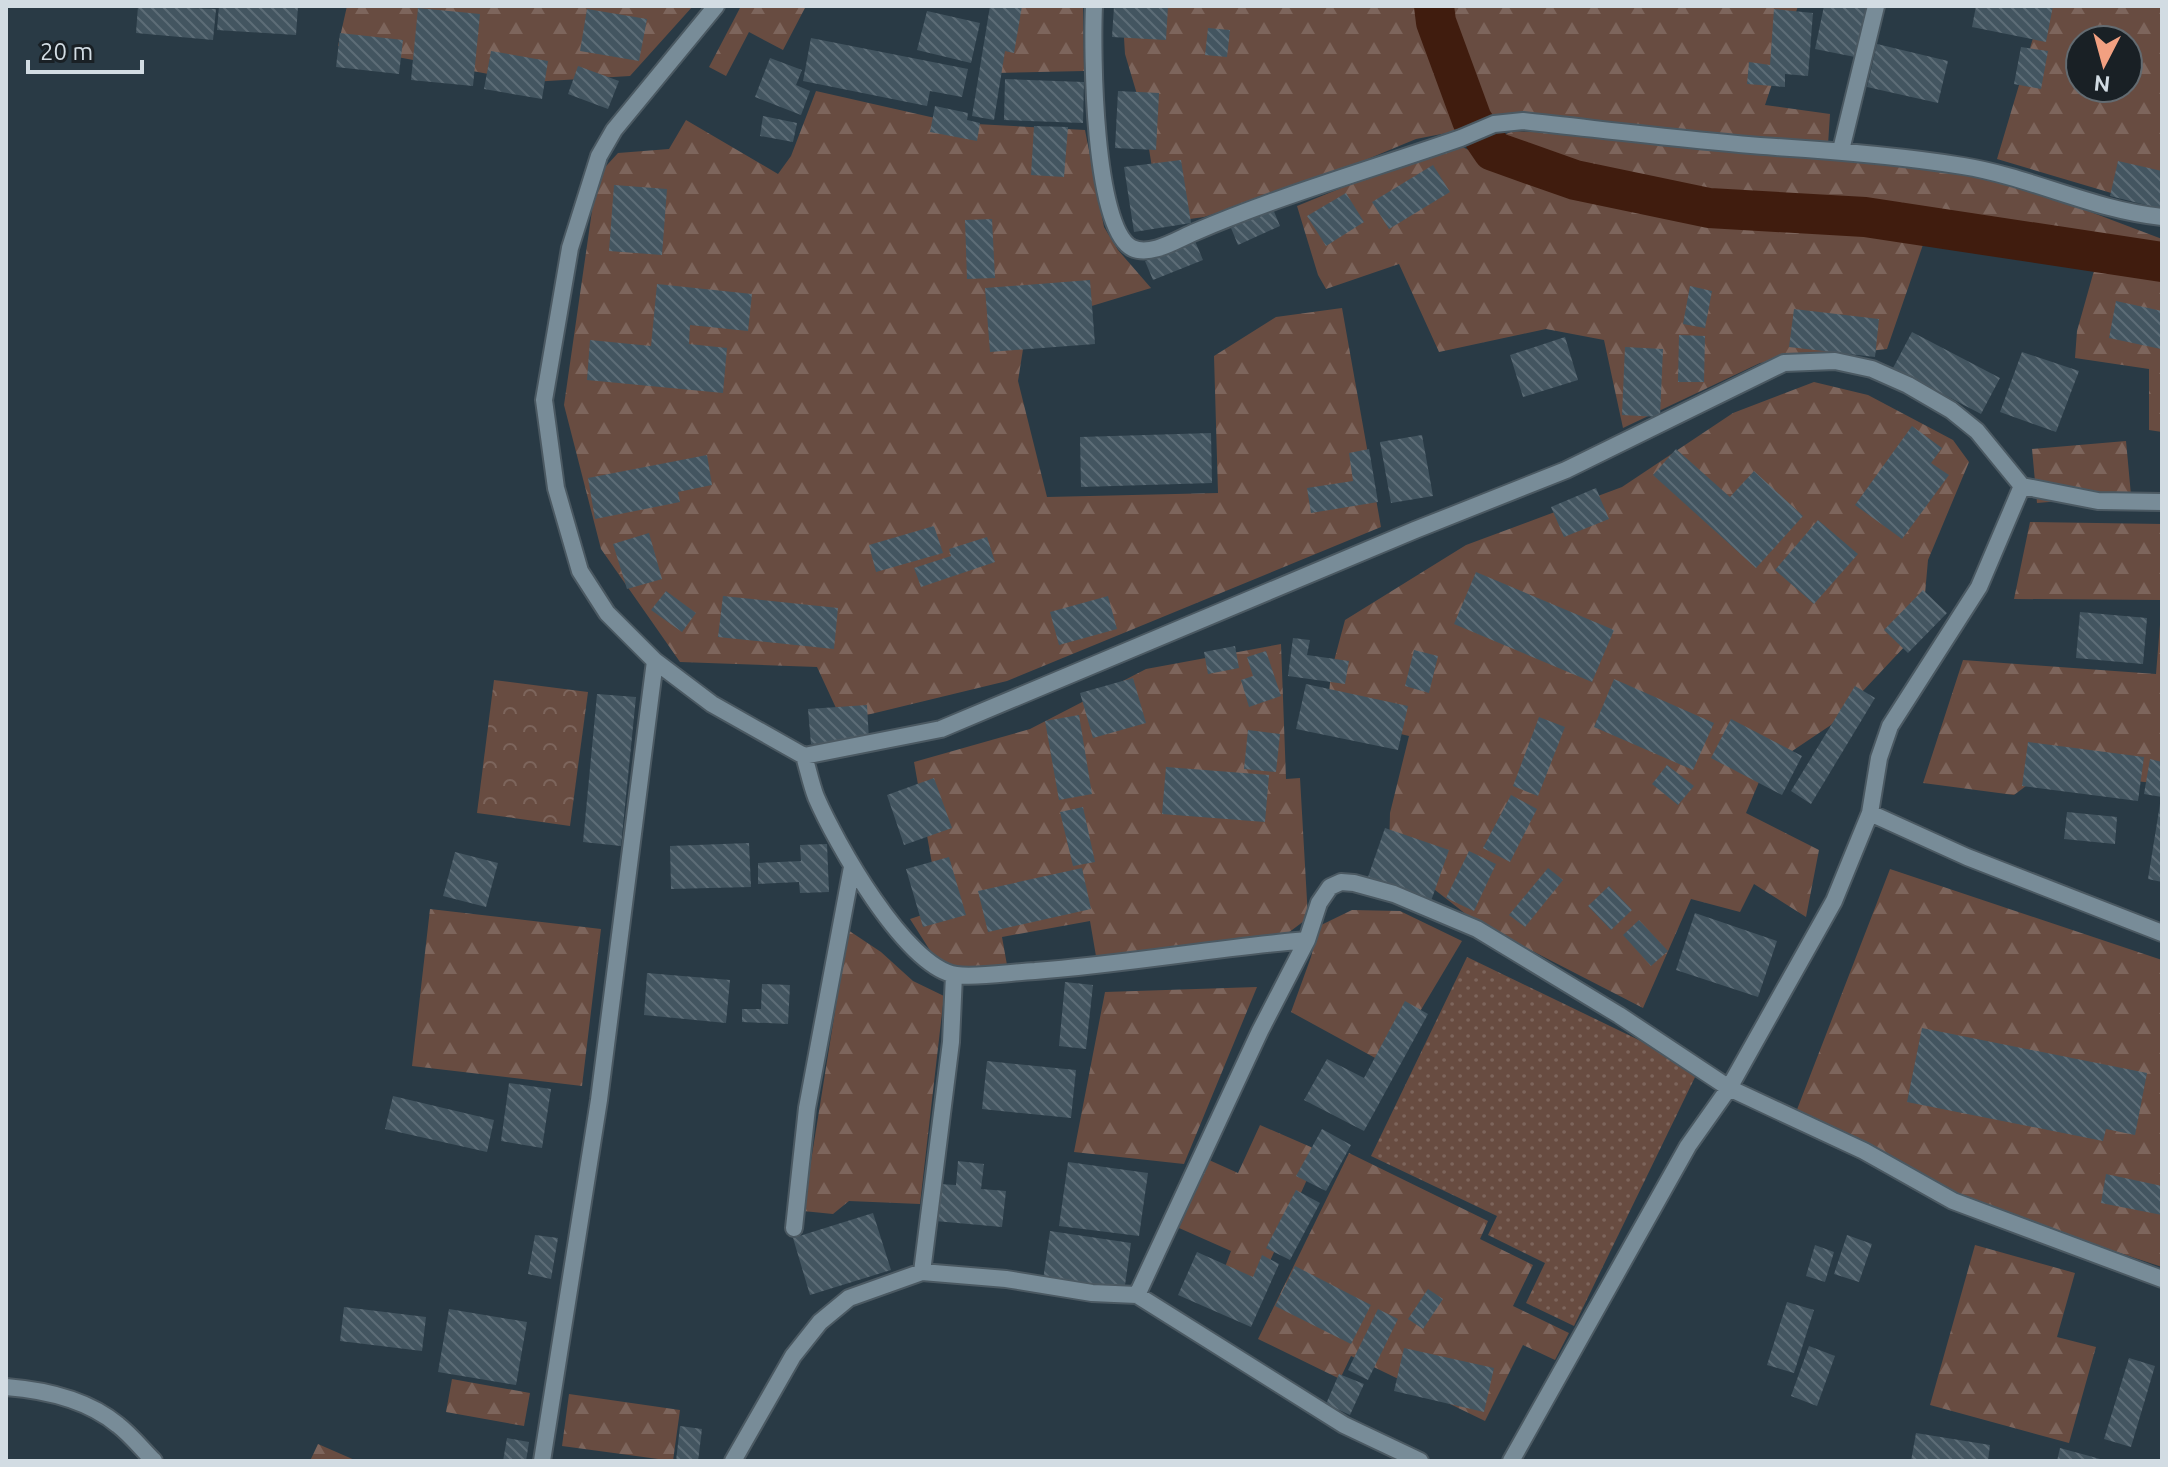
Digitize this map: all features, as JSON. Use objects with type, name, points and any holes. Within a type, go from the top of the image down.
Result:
[{"type":"lane","points":[[716,6],[614,130],[599,156],[570,248],[544,400],[556,488],[580,571],[607,613],[655,661],[712,704],[804,756],[941,729],[1566,470],[1784,363],[1835,361],[1872,369],[1908,385],[1951,410],[1977,431],[2022,486],[2098,501],[2162,502]]},
{"type":"lane","points":[[1094,6],[1097,124],[1102,180],[1113,224],[1121,240],[1138,250],[1152,250],[1220,221],[1494,124],[1523,121],[1775,147],[1841,150],[1965,166],[2007,175],[2103,207],[2162,217]]},
{"type":"lane","points":[[1841,150],[1876,6]]},
{"type":"lane","points":[[1511,1461],[1688,1146],[1729,1088],[1834,901],[1870,813],[1879,758],[1890,726],[1979,587],[2022,486]]},
{"type":"lane","points":[[542,1461],[599,1100],[655,661]]},
{"type":"lane","points":[[804,756],[815,794],[852,867],[879,906],[919,954],[954,975],[1097,966],[1204,950],[1307,940]]},
{"type":"lane","points":[[1870,813],[1967,857],[2162,933]]},
{"type":"lane","points":[[794,1228],[807,1108],[852,867]]},
{"type":"lane","points":[[1137,1295],[1260,1031],[1307,940],[1319,903],[1330,887],[1341,882],[1394,894],[1477,929],[1619,1015],[1729,1088],[1864,1151],[1953,1201],[2162,1279]]},
{"type":"lane","points":[[922,1272],[951,1042],[954,975]]},
{"type":"lane","points":[[733,1461],[793,1356],[820,1322],[849,1298],[922,1272],[1006,1279],[1092,1293],[1137,1295],[1344,1425],[1420,1461]]},
{"type":"lane","points":[[6,1387],[29,1389],[90,1408],[118,1425],[154,1461]]},
{"type":"green space","points":[[347,6],[693,6],[630,76],[531,82],[338,46]]},
{"type":"green space","points":[[741,6],[806,6],[783,50],[749,32],[726,76],[709,67]]},
{"type":"green space","points":[[1011,6],[1083,6],[1084,71],[994,73]]},
{"type":"green space","points":[[1122,6],[1428,6],[1430,23],[1462,130],[1416,139],[1310,183],[1204,217],[1161,223],[1144,118],[1125,54]]},
{"type":"green space","points":[[1441,6],[1798,6],[1765,105],[1830,114],[1828,145],[1595,120],[1510,118],[1474,111]]},
{"type":"green space","points":[[2001,6],[2162,6],[2162,208],[1997,159],[2039,18]]},
{"type":"green space","points":[[816,91],[957,123],[1085,130],[1104,227],[1118,250],[1151,288],[1062,315],[1026,330],[1018,381],[1047,497],[1218,493],[1214,356],[1276,317],[1342,308],[1381,527],[1007,681],[842,721],[817,667],[680,662],[601,549],[564,405],[597,176],[618,153],[669,149],[686,120],[778,174],[791,156]]},
{"type":"green space","points":[[1513,131],[1595,135],[1922,163],[2014,183],[2162,239],[2162,257],[2052,236],[1865,212],[1709,202],[1610,181],[1500,148],[1499,137]]},
{"type":"green space","points":[[1460,146],[1482,156],[1616,198],[1712,219],[1926,236],[1887,349],[1760,363],[1623,428],[1604,340],[1546,329],[1439,352],[1399,264],[1326,289],[1318,275],[1297,206],[1393,167]]},
{"type":"green space","points":[[2097,260],[2162,269],[2162,432],[2149,430],[2149,369],[2075,358],[2077,331]]},
{"type":"green space","points":[[1814,382],[1868,395],[1953,440],[1969,462],[1928,560],[1922,628],[1831,725],[1764,770],[1746,813],[1819,850],[1806,917],[1754,884],[1740,912],[1691,899],[1643,1008],[1476,922],[1389,854],[1390,813],[1409,736],[1327,716],[1331,672],[1345,620],[1466,545],[1622,487],[1733,413]]},
{"type":"green space","points":[[2126,441],[2131,495],[2037,503],[2032,449]]},
{"type":"green space","points":[[2030,522],[2162,524],[2162,600],[2014,599]]},
{"type":"green space","points":[[2162,600],[2162,784],[2046,771],[2014,795],[1923,783],[1963,660],[2156,674]]},
{"type":"green space","points":[[1281,644],[1286,779],[1300,778],[1308,918],[1284,936],[1097,962],[1090,921],[1002,937],[1007,965],[973,969],[938,963],[910,919],[940,909],[914,762],[1030,729],[1146,669]]},
{"type":"green space","points":[[494,680],[588,692],[570,826],[477,813]]},
{"type":"green space","points":[[1890,869],[2162,960],[2162,1267],[1937,1192],[1791,1125]]},
{"type":"green space","points":[[430,909],[601,929],[582,1086],[412,1066]]},
{"type":"green space","points":[[1352,910],[1400,911],[1462,941],[1388,1065],[1291,1012],[1319,926]]},
{"type":"green space","points":[[848,930],[881,952],[913,981],[944,996],[920,1204],[849,1201],[833,1214],[803,1211]]},
{"type":"green space","points":[[1467,957],[1699,1069],[1574,1326],[1526,1303],[1545,1263],[1488,1235],[1497,1216],[1371,1156]]},
{"type":"green space","points":[[1257,987],[1184,1164],[1074,1152],[1105,992]]},
{"type":"green space","points":[[1260,1125],[1320,1151],[1260,1283],[1225,1267],[1231,1251],[1179,1228],[1209,1160],[1238,1173]]},
{"type":"green space","points":[[1349,1153],[1488,1221],[1480,1239],[1533,1265],[1513,1306],[1569,1333],[1555,1360],[1523,1345],[1485,1421],[1351,1356],[1340,1379],[1258,1339]]},
{"type":"green space","points":[[1975,1245],[2075,1273],[2057,1337],[2096,1347],[2069,1443],[1930,1405]]},
{"type":"green space","points":[[452,1379],[530,1393],[524,1426],[446,1412]]},
{"type":"green space","points":[[569,1394],[680,1410],[673,1461],[562,1446]]},
{"type":"green space","points":[[318,1444],[357,1461],[310,1461]]},
{"type":"building","points":[[138,6],[216,9],[213,40],[136,33]]},
{"type":"building","points":[[219,6],[298,6],[296,35],[217,30]]},
{"type":"building","points":[[990,6],[1022,6],[1014,53],[1005,51],[994,120],[972,116]]},
{"type":"building","points":[[1114,6],[1168,6],[1166,40],[1112,37]]},
{"type":"building","points":[[1824,6],[1870,6],[1860,58],[1815,49]]},
{"type":"building","points":[[1976,6],[2053,6],[2046,42],[1972,27]]},
{"type":"building","points":[[418,8],[480,14],[473,86],[411,80]]},
{"type":"building","points":[[587,9],[647,19],[639,61],[580,51]]},
{"type":"building","points":[[1774,9],[1813,13],[1808,76],[1785,74],[1785,87],[1747,84],[1749,62],[1770,65]]},
{"type":"building","points":[[927,11],[980,23],[971,63],[917,50]]},
{"type":"building","points":[[1208,28],[1230,30],[1227,57],[1205,55]]},
{"type":"building","points":[[340,33],[403,40],[399,74],[336,67]]},
{"type":"building","points":[[811,38],[968,69],[962,97],[930,91],[927,106],[803,81]]},
{"type":"building","points":[[1877,44],[1948,61],[1938,103],[1867,87]]},
{"type":"building","points":[[2021,47],[2048,51],[2041,89],[2014,84]]},
{"type":"building","points":[[491,51],[548,61],[542,99],[484,89]]},
{"type":"building","points":[[770,58],[802,70],[796,85],[810,91],[801,115],[755,97]]},
{"type":"building","points":[[578,66],[619,81],[608,109],[568,94]]},
{"type":"building","points":[[1005,79],[1084,82],[1083,123],[1004,120]]},
{"type":"building","points":[[1118,91],[1159,93],[1156,150],[1115,148]]},
{"type":"building","points":[[935,106],[968,113],[967,120],[980,123],[977,141],[930,132]]},
{"type":"building","points":[[763,116],[797,123],[793,142],[760,136]]},
{"type":"building","points":[[1034,126],[1068,127],[1064,177],[1031,175]]},
{"type":"building","points":[[1181,160],[1191,223],[1134,232],[1124,167]]},
{"type":"building","points":[[2118,161],[2162,171],[2162,209],[2110,196]]},
{"type":"building","points":[[1433,165],[1450,192],[1389,229],[1372,202]]},
{"type":"building","points":[[614,185],[667,189],[662,255],[609,251]]},
{"type":"building","points":[[1346,193],[1364,222],[1326,246],[1307,216]]},
{"type":"building","points":[[1273,209],[1280,226],[1238,245],[1231,228]]},
{"type":"building","points":[[992,219],[995,278],[967,279],[965,220]]},
{"type":"building","points":[[1195,241],[1203,260],[1153,280],[1145,261]]},
{"type":"building","points":[[1090,280],[1095,344],[990,352],[985,288]]},
{"type":"building","points":[[657,284],[752,294],[748,331],[690,325],[689,344],[727,348],[723,393],[587,380],[590,340],[651,346]]},
{"type":"building","points":[[1690,286],[1712,291],[1705,328],[1683,324]]},
{"type":"building","points":[[2116,301],[2162,311],[2161,349],[2109,338]]},
{"type":"building","points":[[1794,309],[1879,319],[1875,357],[1789,347]]},
{"type":"building","points":[[1912,332],[2000,378],[1981,414],[1893,368]]},
{"type":"building","points":[[1679,335],[1705,336],[1704,382],[1678,382]]},
{"type":"building","points":[[1565,337],[1578,380],[1523,397],[1510,355]]},
{"type":"building","points":[[1625,347],[1663,349],[1660,417],[1622,415]]},
{"type":"building","points":[[2022,352],[2079,371],[2056,432],[2000,412]]},
{"type":"building","points":[[1912,426],[1942,448],[1931,463],[1949,475],[1902,539],[1855,505]]},
{"type":"building","points":[[1211,433],[1212,483],[1081,487],[1080,437]]},
{"type":"building","points":[[1422,435],[1433,496],[1391,503],[1380,442]]},
{"type":"building","points":[[1369,449],[1378,502],[1311,513],[1307,488],[1353,481],[1349,453]]},
{"type":"building","points":[[1676,449],[1730,497],[1754,471],[1803,516],[1756,568],[1653,475]]},
{"type":"building","points":[[707,455],[712,485],[678,492],[680,502],[595,519],[588,478]]},
{"type":"building","points":[[1596,488],[1609,519],[1564,537],[1551,507]]},
{"type":"building","points":[[1818,520],[1858,554],[1814,604],[1775,570]]},
{"type":"building","points":[[934,526],[943,553],[876,572],[869,545]]},
{"type":"building","points":[[649,533],[662,579],[627,589],[613,544]]},
{"type":"building","points":[[987,537],[995,562],[921,587],[914,568],[951,556],[949,549]]},
{"type":"building","points":[[1476,572],[1614,630],[1592,682],[1454,624]]},
{"type":"building","points":[[1923,590],[1947,613],[1908,653],[1884,630]]},
{"type":"building","points":[[666,591],[696,613],[682,632],[651,610]]},
{"type":"building","points":[[723,596],[838,608],[834,649],[718,637]]},
{"type":"building","points":[[1108,596],[1117,629],[1059,645],[1050,612]]},
{"type":"building","points":[[2080,612],[2147,618],[2143,664],[2076,658]]},
{"type":"building","points":[[1293,638],[1310,640],[1307,655],[1349,661],[1345,684],[1288,676]]},
{"type":"building","points":[[1235,646],[1239,668],[1208,674],[1204,652]]},
{"type":"building","points":[[1414,650],[1438,656],[1429,693],[1405,686]]},
{"type":"building","points":[[1266,651],[1281,696],[1249,707],[1241,680],[1253,676],[1247,657]]},
{"type":"building","points":[[1133,678],[1146,723],[1093,738],[1080,693]]},
{"type":"building","points":[[1614,679],[1714,723],[1693,770],[1594,727]]},
{"type":"building","points":[[1306,684],[1408,706],[1398,750],[1296,729]]},
{"type":"building","points":[[1855,686],[1875,698],[1811,804],[1791,791]]},
{"type":"building","points":[[597,694],[636,697],[621,846],[583,842]]},
{"type":"building","points":[[867,705],[869,740],[811,744],[808,709]]},
{"type":"building","points":[[1079,715],[1092,794],[1059,800],[1045,721]]},
{"type":"building","points":[[1539,717],[1565,727],[1538,796],[1513,786]]},
{"type":"building","points":[[1731,719],[1802,756],[1782,795],[1711,758]]},
{"type":"building","points":[[1248,730],[1280,734],[1276,772],[1244,769]]},
{"type":"building","points":[[2028,742],[2144,757],[2138,801],[2022,786]]},
{"type":"building","points":[[2150,759],[2162,762],[2162,797],[2144,794]]},
{"type":"building","points":[[1667,765],[1694,786],[1678,805],[1652,784]]},
{"type":"building","points":[[1166,767],[1269,775],[1265,822],[1162,814]]},
{"type":"building","points":[[934,778],[952,828],[904,845],[887,795]]},
{"type":"building","points":[[1511,795],[1537,809],[1510,862],[1483,848]]},
{"type":"building","points":[[2162,804],[2162,882],[2148,879]]},
{"type":"building","points":[[1083,807],[1095,862],[1073,866],[1060,812]]},
{"type":"building","points":[[2067,812],[2117,817],[2115,844],[2064,839]]},
{"type":"building","points":[[1385,828],[1449,850],[1431,901],[1367,880]]},
{"type":"building","points":[[749,843],[751,887],[671,889],[670,846]]},
{"type":"building","points":[[827,844],[829,892],[800,893],[799,882],[758,884],[758,863],[801,861],[800,845]]},
{"type":"building","points":[[1469,851],[1496,864],[1474,911],[1446,898]]},
{"type":"building","points":[[455,852],[498,863],[486,907],[443,896]]},
{"type":"building","points":[[949,857],[966,915],[923,927],[906,869]]},
{"type":"building","points":[[1082,868],[1091,909],[988,932],[978,891]]},
{"type":"building","points":[[1548,868],[1563,880],[1525,927],[1509,915]]},
{"type":"building","points":[[1609,886],[1632,910],[1611,930],[1588,906]]},
{"type":"building","points":[[1695,913],[1777,941],[1758,997],[1676,970]]},
{"type":"building","points":[[1639,920],[1668,951],[1651,966],[1623,935]]},
{"type":"building","points":[[647,973],[730,980],[726,1023],[644,1015]]},
{"type":"building","points":[[1065,982],[1093,985],[1086,1049],[1059,1046]]},
{"type":"building","points":[[762,984],[790,985],[788,1024],[742,1022],[742,1009],[761,1009]]},
{"type":"building","points":[[1405,1001],[1428,1014],[1364,1131],[1304,1100],[1327,1059],[1364,1078]]},
{"type":"building","points":[[1922,1028],[2147,1073],[2135,1135],[2106,1129],[2103,1141],[1907,1102]]},
{"type":"building","points":[[987,1061],[1076,1070],[1071,1118],[982,1109]]},
{"type":"building","points":[[509,1083],[551,1089],[542,1148],[501,1141]]},
{"type":"building","points":[[393,1096],[494,1120],[487,1152],[385,1129]]},
{"type":"building","points":[[1322,1129],[1351,1145],[1326,1191],[1296,1176]]},
{"type":"building","points":[[958,1161],[984,1164],[981,1189],[1006,1191],[1002,1227],[935,1221],[939,1184],[956,1185]]},
{"type":"building","points":[[1068,1162],[1148,1173],[1139,1236],[1059,1226]]},
{"type":"building","points":[[2106,1174],[2162,1186],[2162,1215],[2101,1203]]},
{"type":"building","points":[[1296,1190],[1320,1203],[1290,1260],[1266,1248]]},
{"type":"building","points":[[873,1213],[891,1270],[810,1295],[793,1238]]},
{"type":"building","points":[[1050,1231],[1131,1243],[1124,1292],[1043,1280]]},
{"type":"building","points":[[535,1235],[558,1238],[551,1279],[528,1274]]},
{"type":"building","points":[[1847,1235],[1872,1244],[1859,1282],[1834,1274]]},
{"type":"building","points":[[1815,1245],[1834,1252],[1825,1282],[1806,1276]]},
{"type":"building","points":[[1197,1252],[1253,1277],[1262,1255],[1279,1264],[1251,1327],[1178,1295]]},
{"type":"building","points":[[1295,1266],[1371,1305],[1351,1344],[1275,1306]]},
{"type":"building","points":[[1428,1289],[1443,1299],[1423,1329],[1408,1319]]},
{"type":"building","points":[[1787,1302],[1814,1310],[1794,1373],[1767,1365]]},
{"type":"building","points":[[344,1307],[426,1317],[422,1351],[340,1341]]},
{"type":"building","points":[[449,1309],[527,1322],[516,1385],[438,1372]]},
{"type":"building","points":[[1378,1309],[1398,1319],[1368,1380],[1348,1370]]},
{"type":"building","points":[[1809,1346],[1835,1356],[1817,1406],[1791,1396]]},
{"type":"building","points":[[1404,1348],[1494,1368],[1484,1412],[1394,1391]]},
{"type":"building","points":[[2129,1358],[2155,1366],[2131,1447],[2104,1439]]},
{"type":"building","points":[[1339,1374],[1364,1384],[1350,1415],[1326,1404]]},
{"type":"building","points":[[680,1426],[702,1429],[698,1461],[676,1461]]},
{"type":"building","points":[[1916,1433],[1990,1445],[1988,1461],[1911,1461]]},
{"type":"building","points":[[507,1438],[529,1442],[526,1461],[503,1461]]},
{"type":"building","points":[[2060,1448],[2104,1460],[2104,1461],[2057,1461]]},
{"type":"waterway","points":[[1434,6],[1436,22],[1472,120],[1493,151],[1575,180],[1709,208],[1865,217],[2162,262]]}]
